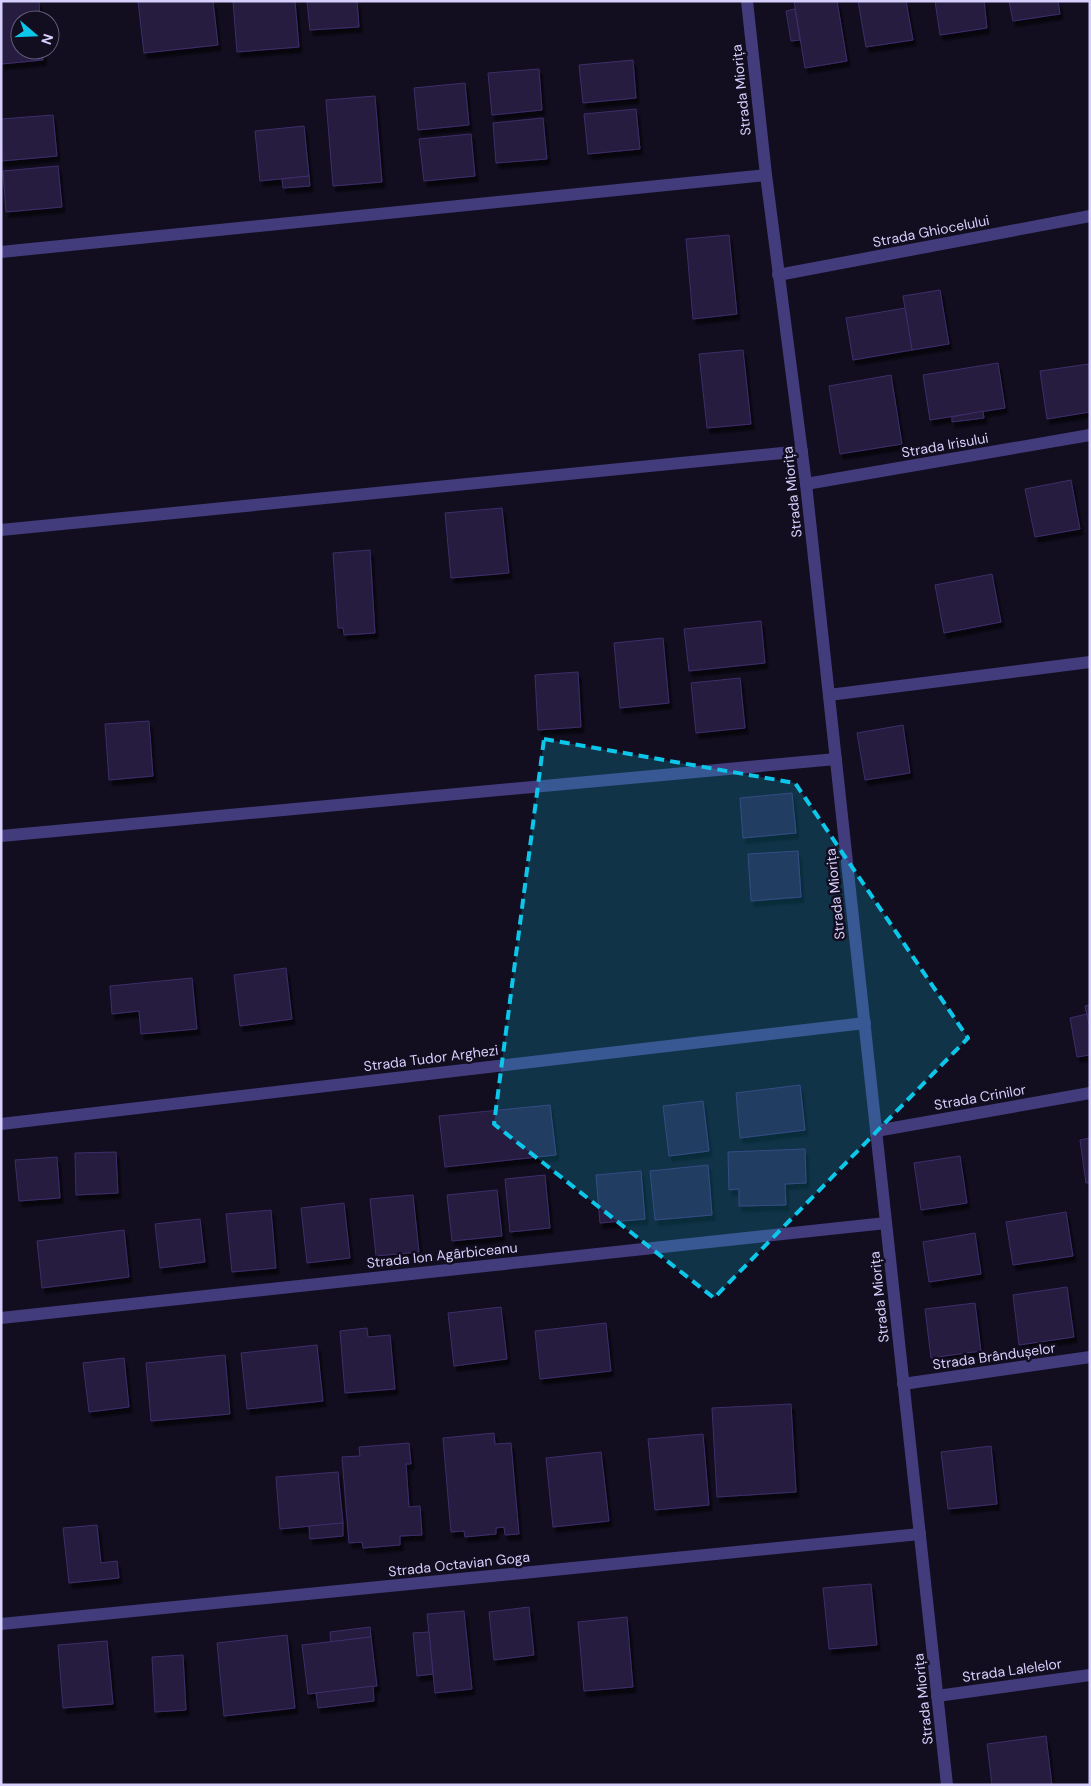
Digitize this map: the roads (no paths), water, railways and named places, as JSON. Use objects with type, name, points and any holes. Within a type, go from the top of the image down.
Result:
[{"type":"street","name":"Strada Miorița","points":[[746,1],[778,275],[806,484],[947,1785]]},
{"type":"street","points":[[1,252],[766,175]]},
{"type":"street","name":"Strada Ghiocelului","points":[[778,275],[1090,216]]},
{"type":"street","name":"Strada Irisului","points":[[806,484],[1090,436]]},
{"type":"street","points":[[1,530],[802,451]]},
{"type":"street","points":[[829,695],[1090,662]]},
{"type":"street","points":[[1,836],[836,759]]},
{"type":"street","name":"Strada Tudor Arghezi","points":[[1,1124],[865,1023]]},
{"type":"street","name":"Strada Crinilor","points":[[876,1130],[1090,1093]]},
{"type":"street","name":"Strada Ion Agârbiceanu","points":[[1,1318],[886,1223]]},
{"type":"street","name":"Strada Brândușelor","points":[[903,1384],[1090,1357]]},
{"type":"street","name":"Strada Octavian Goga","points":[[1,1624],[920,1534]]},
{"type":"street","name":"Strada Lalelelor","points":[[938,1696],[1090,1675]]}]
